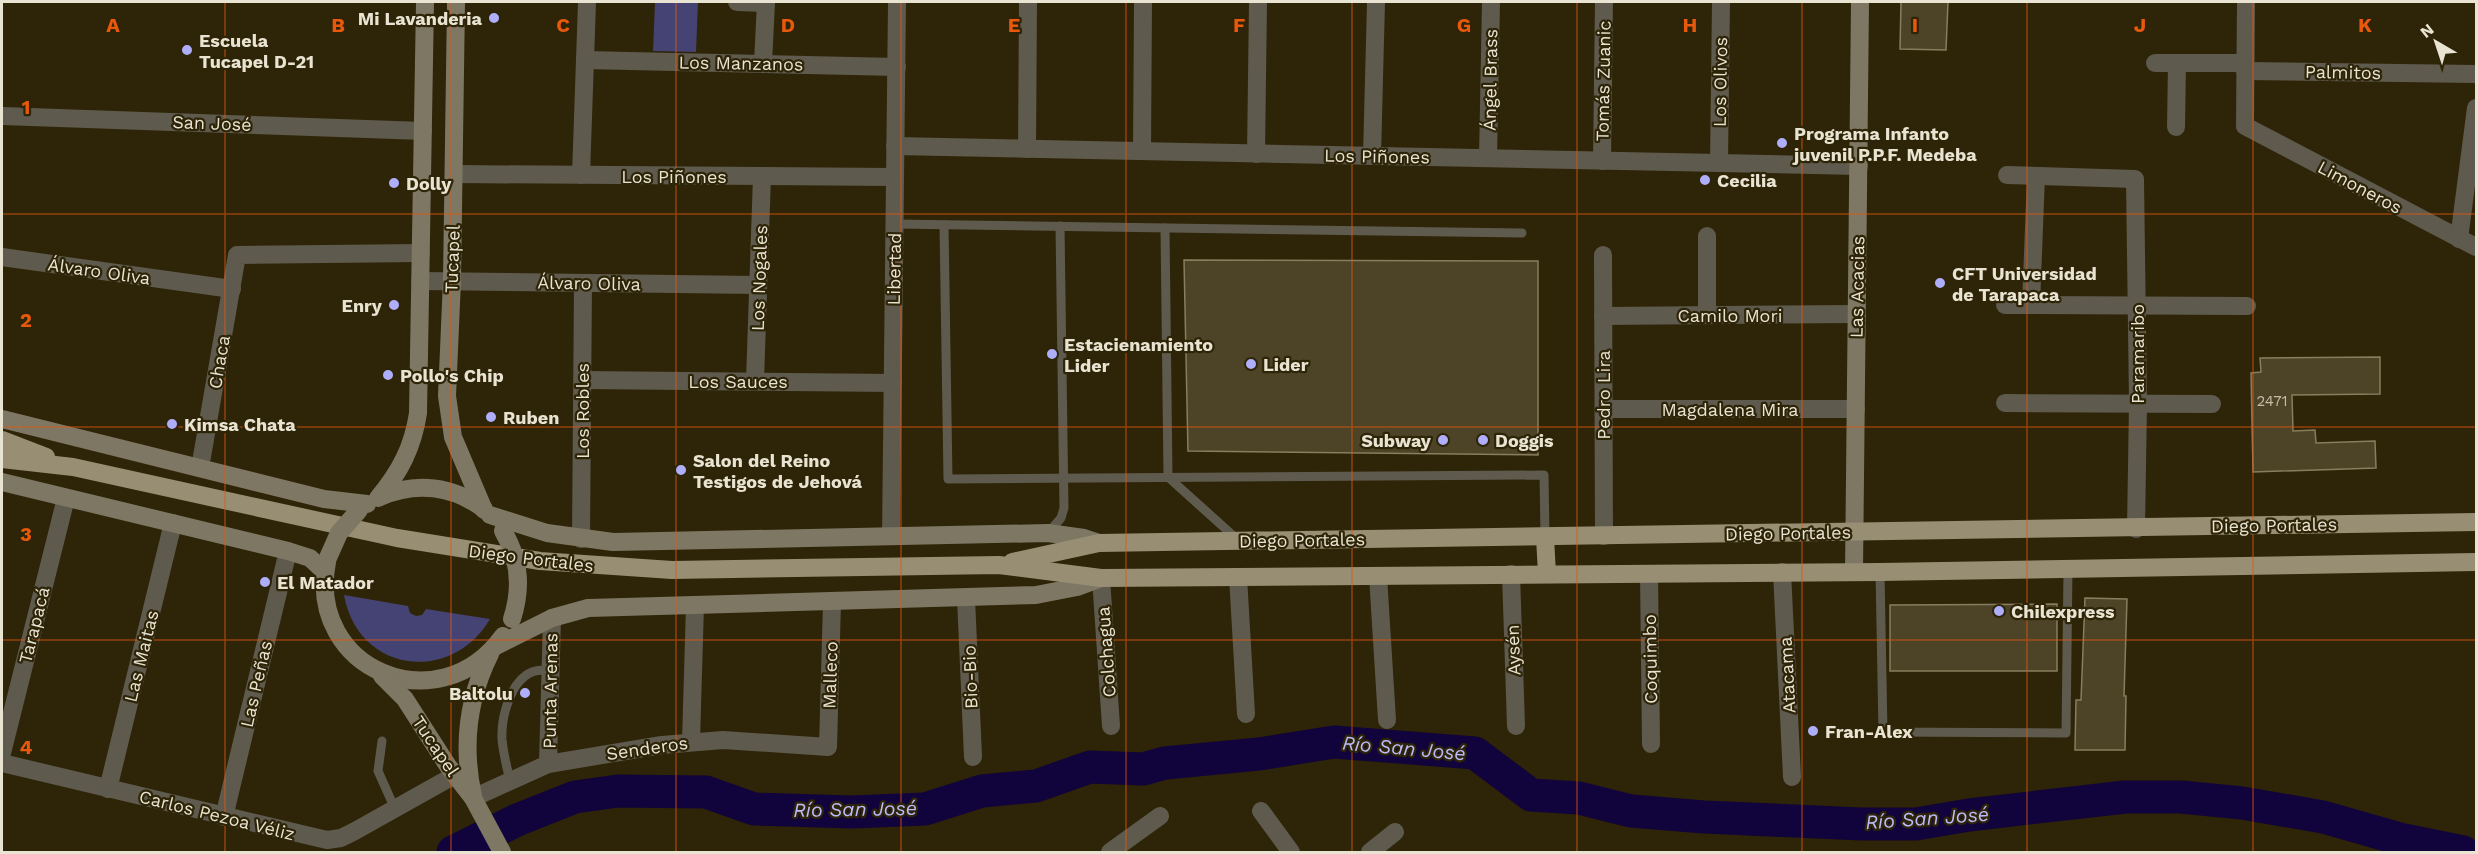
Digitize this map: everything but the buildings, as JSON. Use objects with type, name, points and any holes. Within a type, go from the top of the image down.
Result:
[{"type":"main road","name":"Diego Portales","points":[[2,440],[73,467]]},
{"type":"main road","name":"Diego Portales","points":[[2,459],[73,467],[397,538],[550,562],[672,570],[999,565],[1101,578],[1880,572],[2476,562]]},
{"type":"main road","name":"Diego Portales","points":[[999,565],[1100,543],[2136,529],[2476,522]]},
{"type":"main road","points":[[1545,537],[1547,574]]},
{"type":"street","name":"Tucapel","points":[[368,504],[399,471],[416,429],[419,390],[425,2]]},
{"type":"street","name":"Tucapel","points":[[456,2],[452,280],[447,368],[448,410],[459,453],[487,512]]},
{"type":"street","points":[[581,175],[586,2]]},
{"type":"street","points":[[737,2],[766,2],[763,63]]},
{"type":"street","name":"Libertad","points":[[891,536],[897,2]]},
{"type":"street","points":[[1027,149],[1028,2]]},
{"type":"street","points":[[1142,151],[1143,2]]},
{"type":"street","points":[[1256,154],[1258,2]]},
{"type":"street","points":[[1372,156],[1376,2]]},
{"type":"street","name":"Ángel Brass","points":[[1488,158],[1491,2]]},
{"type":"street","name":"Tomás Zuanic","points":[[1602,160],[1604,2]]},
{"type":"street","name":"Los Olivos","points":[[1719,163],[1721,2]]},
{"type":"street","name":"Las Acacias","points":[[1854,572],[1860,2]]},
{"type":"street","points":[[2245,67],[2246,2]]},
{"type":"street","name":"Los Manzanos","points":[[585,60],[897,66]]},
{"type":"street","name":"Palmitos","points":[[2155,63],[2476,74]]},
{"type":"street","points":[[2176,127],[2177,63]]},
{"type":"street","name":"Limoneros","points":[[2245,67],[2245,126],[2476,247]]},
{"type":"street","points":[[2459,239],[2476,108]]},
{"type":"street","name":"San José","points":[[2,116],[423,131]]},
{"type":"street","name":"Los Piñones","points":[[896,146],[1859,166]]},
{"type":"street","name":"Los Piñones","points":[[454,174],[895,177]]},
{"type":"street","points":[[2007,175],[2036,176],[2031,305]]},
{"type":"street","name":"Los Nogales","points":[[755,381],[762,176]]},
{"type":"street","name":"Paramaribo","points":[[2036,176],[2135,179],[2138,403],[2136,529]]},
{"type":"street","points":[[1707,236],[1707,315]]},
{"type":"street","name":"Chaca","points":[[200,468],[237,255],[421,253]]},
{"type":"street","name":"Pedro Lira","points":[[1603,255],[1604,536]]},
{"type":"street","name":"Álvaro Oliva","points":[[2,257],[232,289]]},
{"type":"street","name":"Álvaro Oliva","points":[[420,281],[758,285]]},
{"type":"street","name":"Los Robles","points":[[581,539],[583,283]]},
{"type":"street","points":[[2005,305],[2247,306]]},
{"type":"street","name":"Camilo Mori","points":[[1603,316],[1857,314]]},
{"type":"street","name":"Los Sauces","points":[[583,380],[892,383]]},
{"type":"street","points":[[2005,403],[2212,404]]},
{"type":"street","name":"Magdalena Mira","points":[[1604,410],[1856,409]]},
{"type":"street","points":[[10,421],[324,499],[368,504]]},
{"type":"street","points":[[2,482],[288,551],[326,566]]},
{"type":"street","points":[[407,488],[438,488],[458,494],[487,512],[503,531],[512,549],[517,568],[517,599],[512,619],[493,649],[469,669],[442,679],[414,681],[386,675],[374,669],[347,647],[334,628],[326,606],[326,566],[339,533],[368,504],[407,488]]},
{"type":"street","name":"Tarapacá","points":[[2,753],[66,498]]},
{"type":"street","name":"Diego Portales","points":[[487,512],[547,533],[614,542],[1048,533],[1084,538],[1100,543]]},
{"type":"street","name":"Las Maitas","points":[[108,789],[173,523]]},
{"type":"street","name":"Las Peñas","points":[[224,817],[288,551]]},
{"type":"street","name":"Coquimbo","points":[[1649,573],[1651,744]]},
{"type":"street","name":"Atacama","points":[[1782,573],[1792,777]]},
{"type":"street","name":"Aysén","points":[[1511,574],[1516,726]]},
{"type":"street","points":[[1378,576],[1387,720]]},
{"type":"street","points":[[1238,577],[1246,714]]},
{"type":"street","name":"Diego Portales","points":[[493,649],[552,618],[588,608],[966,598],[1058,592],[1101,578]]},
{"type":"street","name":"Colchagua","points":[[1101,578],[1111,726]]},
{"type":"street","name":"Bio-Bio","points":[[966,598],[973,757]]},
{"type":"street","name":"Malleco","points":[[828,747],[832,602]]},
{"type":"street","points":[[692,741],[695,604]]},
{"type":"street","name":"Punta Arenas","points":[[548,764],[552,618]]},
{"type":"street","name":"Tucapel","points":[[477,806],[467,755],[468,723],[474,691],[493,649]]},
{"type":"street","name":"Tucapel","points":[[374,669],[405,699],[477,806],[502,852]]},
{"type":"street","name":"Senderos","points":[[477,806],[510,781],[548,764],[692,741],[723,740],[828,747]]},
{"type":"street","name":"Carlos Pezoa Véliz","points":[[2,763],[327,840],[348,835],[455,775]]},
{"type":"street","points":[[1261,811],[1291,852]]},
{"type":"street","points":[[1110,852],[1160,816]]},
{"type":"street","points":[[1370,852],[1395,831]]},
{"type":"lane","points":[[895,224],[1522,232]]},
{"type":"lane","points":[[944,225],[948,479],[1544,475],[1545,537]]},
{"type":"lane","points":[[1048,533],[1061,518],[1064,508],[1060,226]]},
{"type":"lane","points":[[1165,228],[1168,477],[1240,541]]},
{"type":"lane","points":[[1880,572],[1883,732],[2066,733],[2068,569]]},
{"type":"lane","points":[[510,781],[502,741],[504,715],[508,703],[527,674],[536,670],[550,670]]},
{"type":"lane","points":[[382,741],[378,771],[395,809]]},
{"type":"shaded area","points":[[655,2],[698,2],[696,52],[653,51]]},
{"type":"shaded area","points":[[344,595],[408,606],[410,613],[416,616],[422,615],[426,609],[490,619],[473,640],[453,654],[430,661],[408,661],[386,654],[367,641],[353,621]]},
{"type":"waterway","name":"Río San José","points":[[453,852],[517,820],[575,797],[618,791],[706,792],[754,809],[852,812],[925,809],[982,791],[1036,786],[1090,767],[1143,769],[1165,763],[1259,754],[1334,742],[1475,753],[1531,795],[1579,798],[1631,811],[1704,817],[1861,824],[1916,824],[1969,815],[2125,797],[2181,797],[2242,803],[2323,817],[2404,840],[2463,852]]},
{"type":"place","name":"Mi Lavanderia","points":[[494,18]]},
{"type":"place","name":"Escuela Tucapel D-21","points":[[187,50]]},
{"type":"place","name":"Programa Infanto juvenil P.P.F. Medeba","points":[[1782,143]]},
{"type":"place","name":"Cecilia","points":[[1705,180]]},
{"type":"place","name":"Dolly","points":[[394,183]]},
{"type":"place","name":"CFT Universidad de Tarapaca","points":[[1940,283]]},
{"type":"place","name":"Enry","points":[[394,305]]},
{"type":"place","name":"Estacienamiento Lider","points":[[1052,354]]},
{"type":"place","name":"Lider","points":[[1251,364]]},
{"type":"place","name":"Pollo's Chip","points":[[388,375]]},
{"type":"place","name":"Ruben","points":[[491,417]]},
{"type":"place","name":"Kimsa Chata","points":[[172,424]]},
{"type":"place","name":"Subway","points":[[1443,440]]},
{"type":"place","name":"Doggis","points":[[1483,440]]},
{"type":"place","name":"Salon del Reino Testigos de Jehová","points":[[681,470]]},
{"type":"place","name":"El Matador","points":[[265,582]]},
{"type":"place","name":"Chilexpress","points":[[1999,611]]},
{"type":"place","name":"Baltolu","points":[[525,693]]},
{"type":"place","name":"Fran-Alex","points":[[1813,731]]}]
